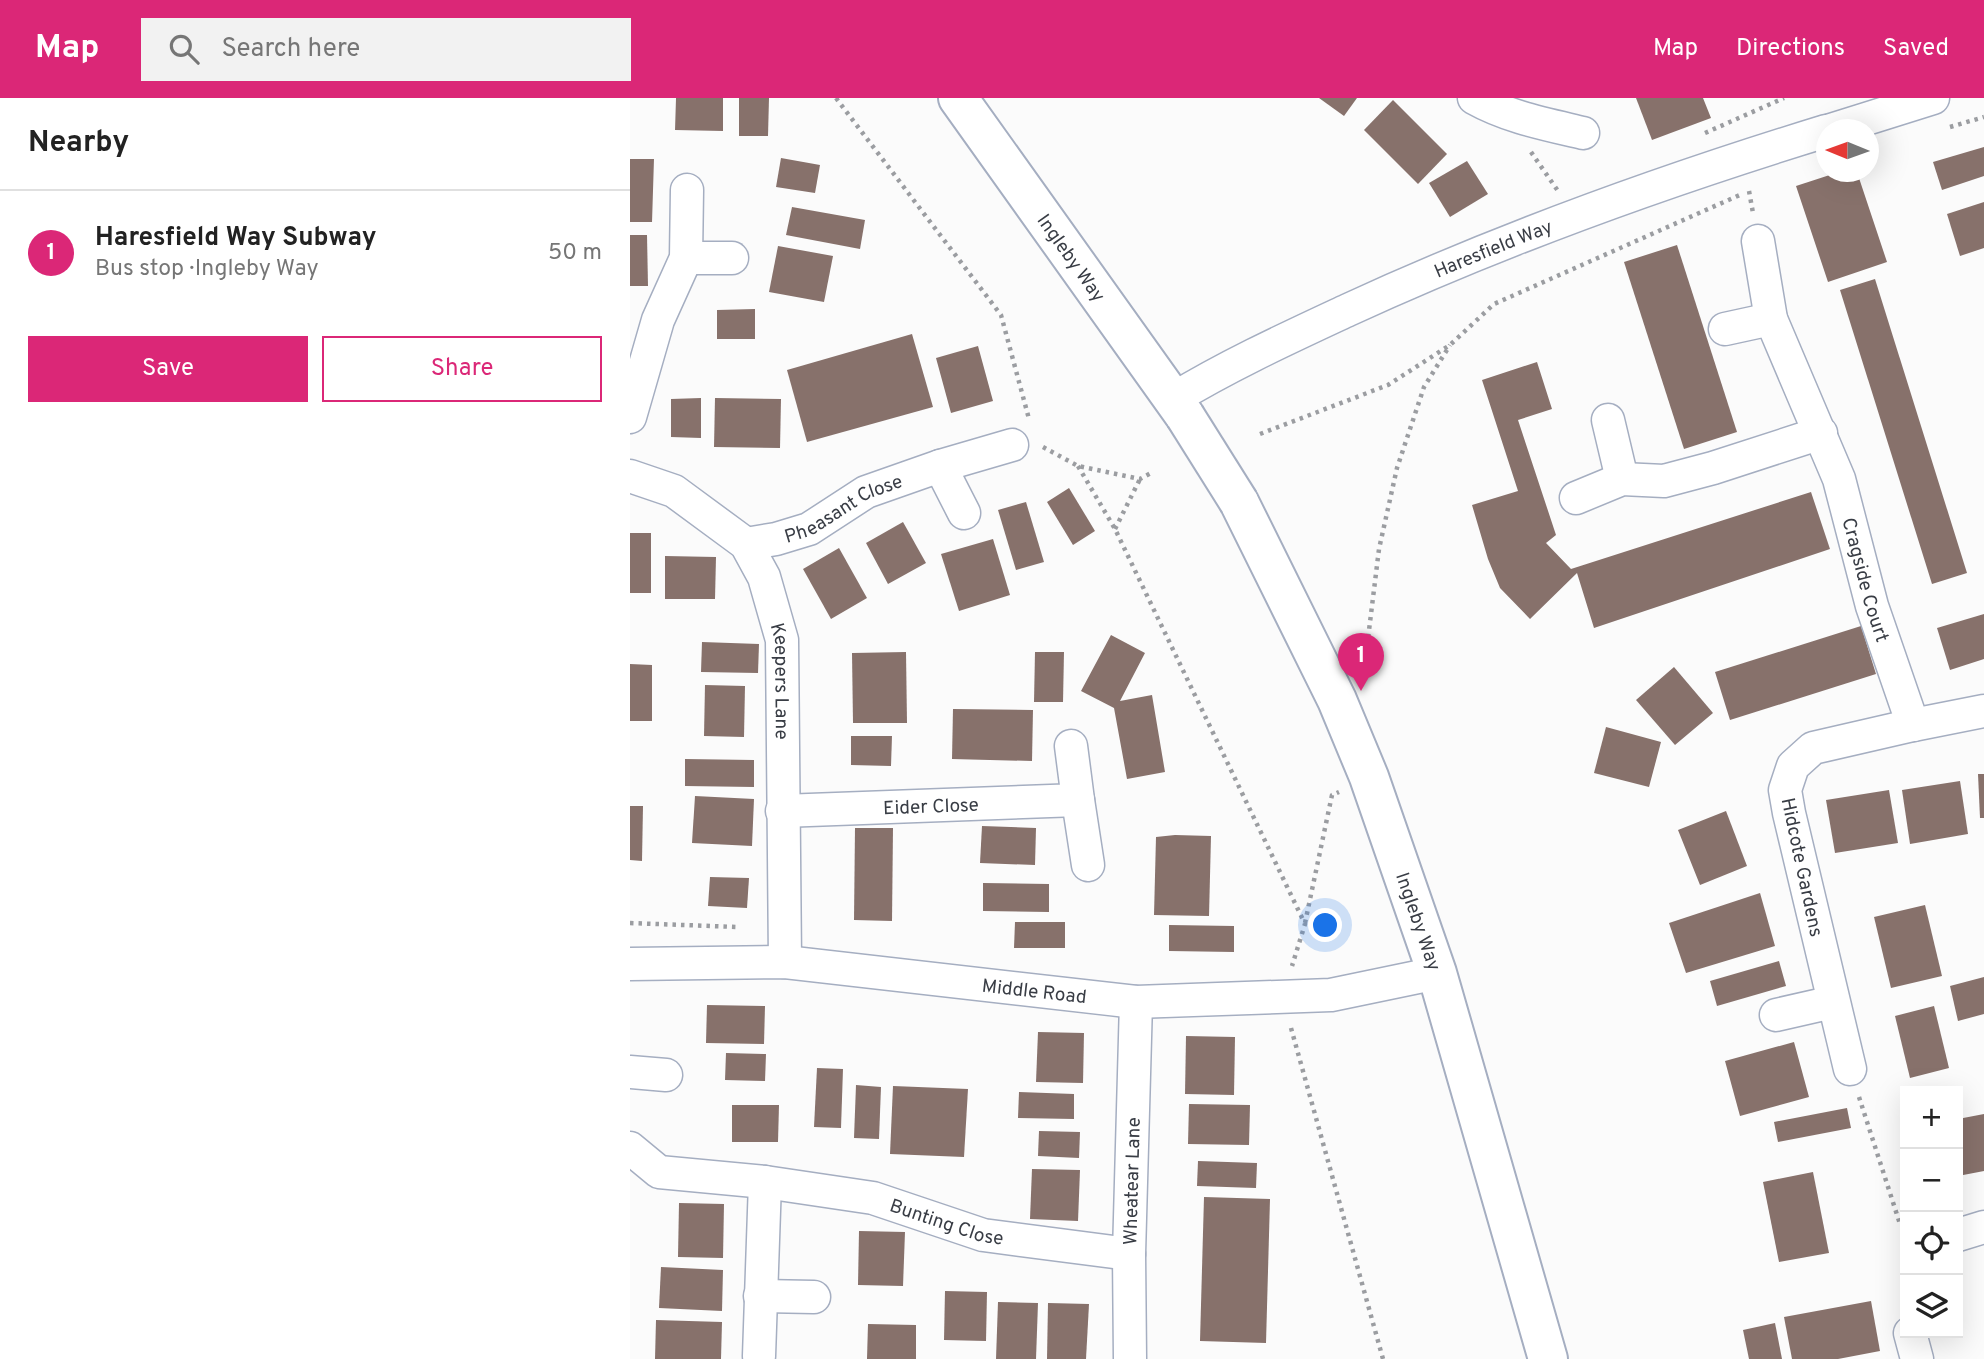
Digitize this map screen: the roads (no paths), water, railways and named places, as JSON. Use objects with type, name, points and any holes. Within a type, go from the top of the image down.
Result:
[{"type":"street","name":"Ingleby Way","points":[[958,98],[1179,408],[1239,502],[1337,700],[1369,777],[1437,973],[1548,1359]]},
{"type":"street","points":[[1474,98],[1493,108],[1525,112],[1583,133]]},
{"type":"street","name":"Haresfield Way","points":[[1859,119],[1902,103],[1933,98]]},
{"type":"street","name":"Haresfield Way","points":[[1179,408],[1220,370],[1435,270],[1568,217],[1816,134]]},
{"type":"street","points":[[630,416],[658,320],[686,258],[687,190]]},
{"type":"street","name":"Cragside Court","points":[[1758,241],[1771,319],[1839,479],[1872,606],[1913,724]]},
{"type":"street","points":[[686,258],[732,258]]},
{"type":"street","points":[[1725,329],[1771,319]]},
{"type":"street","points":[[1608,420],[1622,479]]},
{"type":"street","points":[[1576,498],[1622,479],[1664,481],[1821,433]]},
{"type":"street","name":"Pheasant Close","points":[[746,544],[809,529],[866,492],[1027,440]]},
{"type":"street","points":[[940,466],[964,513]]},
{"type":"street","name":"Keepers Lane","points":[[630,476],[674,491],[746,544],[764,577],[782,640],[785,962]]},
{"type":"street","name":"Hidcote Gardens","points":[[1850,1069],[1785,790],[1793,766],[1813,747],[1984,711]]},
{"type":"street","points":[[1071,746],[1088,865]]},
{"type":"street","name":"Eider Close","points":[[782,811],[1078,800]]},
{"type":"street","name":"Middle Road","points":[[630,964],[785,962],[1136,1002],[1331,995],[1437,973]]},
{"type":"street","name":"Wheatear Lane","points":[[1130,1359],[1129,1254],[1136,1002]]},
{"type":"street","points":[[1776,1015],[1833,1002]]},
{"type":"street","points":[[630,1072],[666,1075]]},
{"type":"street","name":"Bunting Close","points":[[630,1148],[659,1172],[765,1182],[873,1198],[983,1235],[1129,1254]]},
{"type":"street","points":[[759,1356],[765,1182]]},
{"type":"street","points":[[1963,1233],[1984,1227]]},
{"type":"street","points":[[760,1296],[814,1297]]},
{"type":"street","points":[[1911,1338],[1917,1359]]},
{"type":"place","name":"Haresfield Way Subway","points":[[1361,691]]}]
